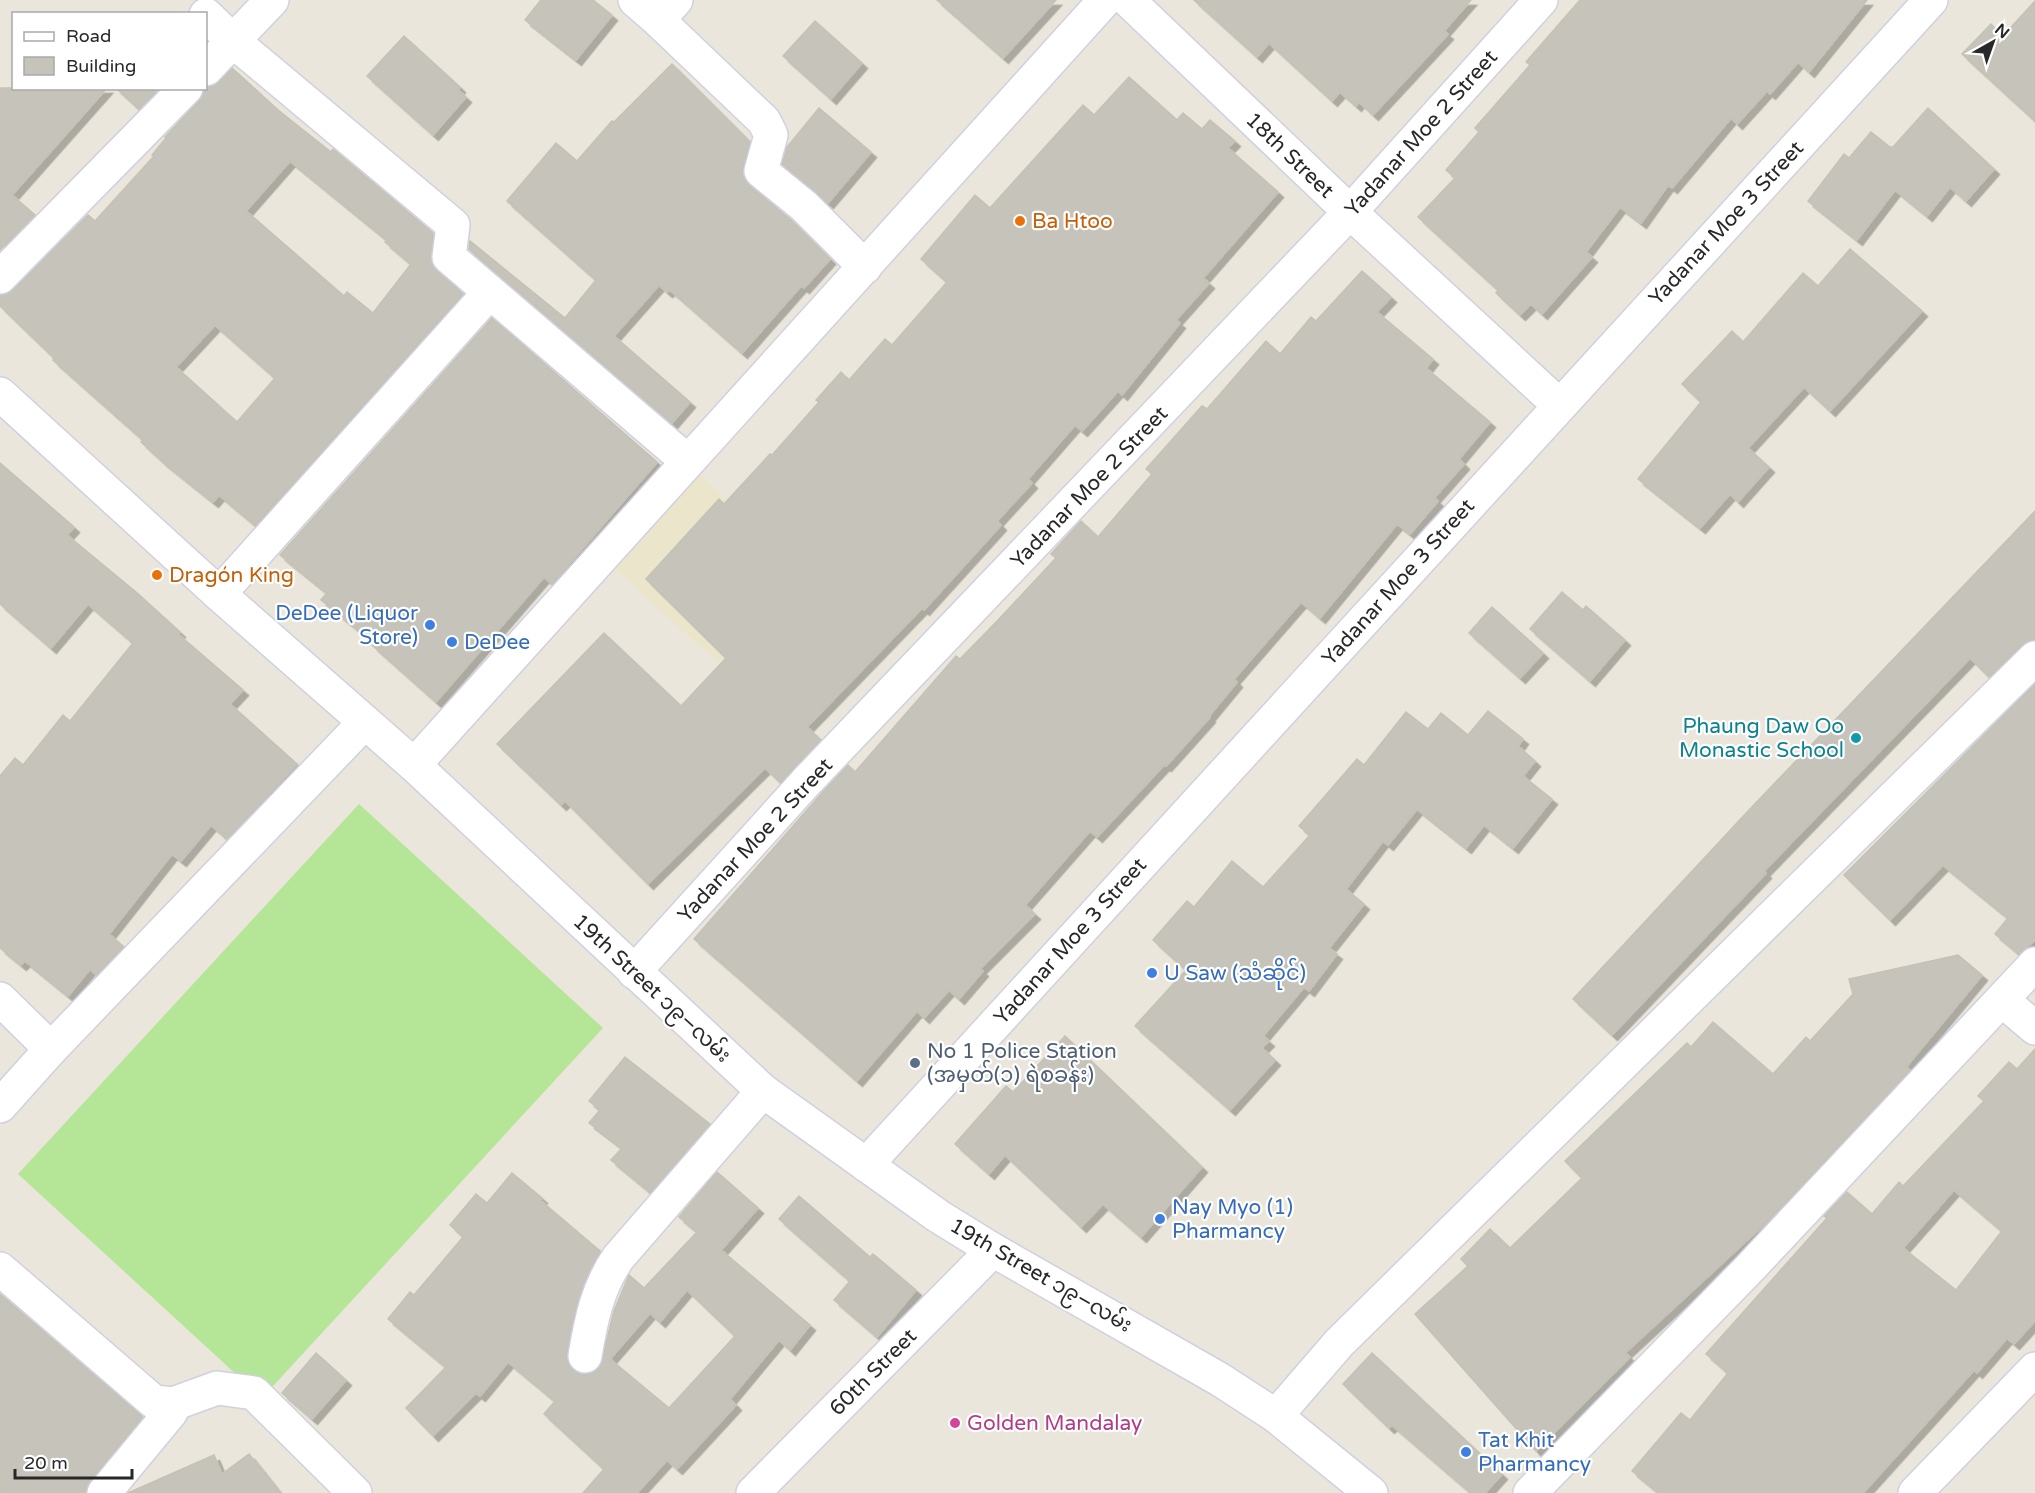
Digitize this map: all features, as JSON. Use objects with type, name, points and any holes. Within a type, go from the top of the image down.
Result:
[{"type":"street","points":[[190,0],[203,12]]},
{"type":"street","points":[[207,68],[272,0]]},
{"type":"street","points":[[414,765],[686,460],[865,267],[1105,0]]},
{"type":"street","name":"18th Street","points":[[1128,0],[1350,212],[1559,405]]},
{"type":"street","name":"Yadanar Moe 2 Street","points":[[634,972],[807,781],[1350,212],[1541,0]]},
{"type":"street","name":"Yadanar Moe 3 Street","points":[[866,1165],[1930,0]]},
{"type":"street","points":[[656,7],[764,122],[771,135],[761,171],[804,206],[865,267]]},
{"type":"street","points":[[207,16],[233,41],[453,225],[449,257],[686,460]]},
{"type":"street","points":[[0,277],[184,90]]},
{"type":"street","points":[[219,594],[489,293]]},
{"type":"street","name":"19th Street ၁၉−လမ်း","points":[[0,394],[219,594],[414,765],[763,1091],[938,1216],[993,1250],[1220,1379],[1276,1416],[1371,1493]]},
{"type":"street","points":[[1276,1416],[1347,1335],[2035,658]]},
{"type":"street","points":[[0,1106],[51,1049],[365,722]]},
{"type":"street","points":[[1530,1493],[1747,1271],[2035,964]]},
{"type":"street","points":[[0,999],[51,1049]]},
{"type":"street","points":[[2002,1000],[2035,1028]]},
{"type":"street","points":[[585,1356],[593,1309],[601,1288],[618,1258],[763,1091]]},
{"type":"street","name":"60th Street","points":[[753,1493],[993,1250]]},
{"type":"street","points":[[0,1269],[154,1402],[173,1404],[217,1388],[254,1393],[355,1493]]},
{"type":"street","points":[[1915,1493],[2035,1369]]},
{"type":"street","points":[[104,1493],[171,1412],[173,1404]]},
{"type":"shaded area","points":[[698,472],[804,573],[718,663],[610,565]]},
{"type":"green space","points":[[359,804],[603,1028],[262,1398],[18,1174]]},
{"type":"building","points":[[541,0],[593,0],[612,15],[576,60],[525,20]]},
{"type":"building","points":[[937,0],[1056,0],[1003,58]]},
{"type":"building","points":[[1194,0],[1471,0],[1444,31],[1448,34],[1373,115],[1359,102],[1356,106],[1340,92],[1332,101],[1269,43],[1257,57]]},
{"type":"building","points":[[1580,0],[1867,0],[1809,72],[1798,62],[1770,94],[1767,91],[1737,124],[1731,118],[1672,188],[1668,185],[1641,223],[1620,207],[1586,252],[1592,257],[1542,314],[1531,304],[1520,315],[1496,293],[1498,290],[1418,217],[1455,178],[1446,170],[1479,132],[1475,128],[1530,65],[1526,62]]},
{"type":"building","points":[[2035,1],[2035,121],[1962,54],[1991,24],[2003,36]]},
{"type":"building","points":[[815,21],[862,63],[831,99],[783,56]]},
{"type":"building","points":[[404,36],[460,87],[458,90],[466,97],[433,135],[367,76]]},
{"type":"building","points":[[672,64],[750,142],[743,167],[743,176],[749,185],[791,220],[830,259],[804,288],[801,286],[742,353],[670,290],[667,292],[659,285],[614,336],[690,402],[672,423],[469,249],[470,241],[565,318],[596,280],[507,201],[556,143],[577,161],[612,121],[614,122]]},
{"type":"building","points":[[232,68],[278,110],[331,152],[333,149],[433,233],[432,264],[463,294],[255,525],[219,495],[213,502],[163,462],[141,442],[143,440],[53,360],[54,358],[0,306],[0,295],[13,290],[88,215],[95,221],[154,156],[152,155],[165,137],[199,101],[207,87],[219,82]],"holes":[[[290,161],[387,240],[385,242],[411,264],[373,313],[347,292],[344,296],[246,211]],[[215,325],[275,378],[237,422],[176,367]]]},
{"type":"building","points":[[1129,77],[1177,120],[1183,113],[1202,129],[1210,120],[1235,141],[1228,148],[1278,192],[1203,278],[1209,283],[1176,320],[1180,323],[1122,395],[1118,391],[1082,431],[1075,425],[1028,479],[1032,483],[997,521],[1001,525],[924,610],[922,608],[807,727],[821,740],[780,782],[765,768],[648,884],[565,801],[561,805],[497,744],[604,633],[681,706],[726,658],[646,579],[719,499],[724,504],[770,454],[772,455],[819,402],[816,400],[841,372],[849,380],[885,339],[892,345],[947,282],[921,259],[975,195],[990,208],[1083,105],[1094,115]]},
{"type":"building","points":[[0,88],[105,90],[12,195],[35,215],[0,250]]},
{"type":"building","points":[[118,90],[157,90],[139,109]]},
{"type":"building","points":[[819,108],[871,152],[828,203],[782,164],[787,147]]},
{"type":"building","points":[[1928,108],[1994,169],[1966,201],[1950,187],[1927,216],[1895,190],[1857,240],[1808,201],[1844,154],[1849,158],[1871,132],[1893,147]]},
{"type":"building","points":[[1850,249],[1922,311],[1830,411],[1804,387],[1748,448],[1769,467],[1738,502],[1730,494],[1700,528],[1638,479],[1701,402],[1682,384],[1732,331],[1743,342],[1803,273],[1818,286]]},
{"type":"building","points":[[1362,271],[1391,297],[1377,312],[1433,359],[1426,368],[1490,422],[1459,459],[1464,464],[1434,498],[1438,501],[1410,534],[1397,524],[1320,618],[1301,602],[1234,679],[1237,682],[1210,717],[1166,766],[1164,765],[1097,837],[1090,831],[1025,905],[1035,914],[980,969],[983,971],[959,999],[949,990],[924,1018],[917,1011],[857,1081],[694,939],[848,765],[855,772],[956,656],[960,659],[1056,558],[1051,554],[1081,521],[1098,537],[1152,474],[1146,469],[1202,406],[1207,409],[1266,341],[1280,354],[1311,317],[1316,321]]},
{"type":"building","points":[[492,318],[657,462],[552,584],[544,577],[436,702],[372,645],[374,643],[321,600],[327,593],[280,555]]},
{"type":"building","points":[[0,463],[74,527],[67,535],[136,592],[180,632],[178,634],[243,690],[230,704],[297,764],[227,839],[211,825],[181,861],[172,854],[109,934],[123,946],[96,975],[90,969],[68,996],[25,961],[21,965],[0,948],[0,776],[15,758],[23,765],[63,715],[70,721],[133,643],[88,604],[51,648],[0,604]]},
{"type":"building","points":[[2035,511],[2035,640],[2022,645],[1989,677],[1970,658],[1764,871],[1766,873],[1612,1035],[1573,999],[1749,810]]},
{"type":"building","points":[[1562,592],[1583,610],[1586,606],[1625,640],[1590,681],[1530,629]]},
{"type":"building","points":[[1492,607],[1543,653],[1520,678],[1469,633]]},
{"type":"building","points":[[2035,684],[2035,940],[2019,954],[1995,934],[2008,918],[1943,865],[1890,920],[1844,875]]},
{"type":"building","points":[[1488,711],[1523,739],[1518,746],[1535,761],[1523,776],[1552,799],[1513,848],[1484,825],[1466,848],[1417,809],[1388,845],[1383,841],[1346,889],[1364,904],[1329,948],[1337,954],[1309,991],[1304,987],[1263,1036],[1269,1041],[1262,1048],[1275,1060],[1230,1110],[1135,1026],[1186,970],[1153,940],[1187,901],[1194,907],[1232,861],[1263,887],[1310,835],[1299,826],[1357,759],[1364,765],[1406,712],[1428,729],[1441,713],[1468,735]]},
{"type":"building","points":[[1958,955],[1982,975],[1906,1067],[1910,1070],[1769,1220],[1625,1353],[1630,1357],[1536,1451],[1415,1314],[1468,1266],[1461,1259],[1490,1229],[1510,1248],[1582,1178],[1565,1161],[1687,1043],[1691,1047],[1713,1022],[1773,1074],[1806,1037],[1810,1041],[1853,994],[1849,979]]},
{"type":"building","points":[[1065,1036],[1202,1167],[1141,1237],[1103,1204],[1081,1227],[1005,1155],[989,1174],[955,1144],[1006,1086],[1013,1092]]},
{"type":"building","points":[[2035,1049],[2035,1321],[2014,1344],[2007,1338],[1977,1373],[1974,1370],[1863,1493],[1659,1493],[1632,1471],[1681,1413],[1690,1420],[1728,1373],[1706,1354],[1827,1218],[1824,1216],[1847,1192],[1872,1214],[1899,1182],[1903,1186],[1984,1101],[1978,1096],[2009,1062],[2017,1069]],"holes":[[[1954,1190],[2002,1231],[1956,1290],[1903,1248]]]},
{"type":"building","points":[[625,1057],[710,1124],[650,1192],[611,1160],[622,1148],[589,1123],[600,1110],[589,1101]]},
{"type":"building","points":[[717,1172],[758,1208],[721,1250],[810,1325],[790,1350],[779,1340],[730,1399],[736,1405],[677,1469],[667,1460],[637,1493],[583,1493],[604,1469],[544,1414],[555,1401],[508,1362],[480,1396],[476,1393],[433,1436],[406,1408],[446,1367],[388,1319],[410,1292],[414,1295],[463,1237],[450,1225],[476,1194],[487,1203],[512,1173],[600,1251],[578,1299],[567,1353],[567,1362],[573,1370],[582,1375],[592,1373],[600,1367],[614,1311],[629,1275],[644,1288],[697,1232],[679,1217]],"holes":[[[687,1290],[735,1336],[669,1408],[610,1359],[650,1313],[660,1322]]]},
{"type":"building","points":[[799,1196],[870,1257],[873,1254],[916,1290],[877,1337],[834,1300],[850,1281],[779,1219]]},
{"type":"building","points":[[0,1294],[143,1417],[90,1481],[86,1493],[0,1493]]},
{"type":"building","points":[[316,1353],[346,1380],[312,1419],[282,1393]]},
{"type":"building","points":[[1372,1353],[1502,1474],[1485,1493],[1471,1493],[1392,1425],[1389,1428],[1343,1384]]},
{"type":"building","points":[[249,1454],[280,1493],[128,1493],[214,1455],[222,1474]]},
{"type":"place","name":"Ba Htoo","points":[[1020,221]]},
{"type":"place","name":"Dragón King","points":[[157,575]]},
{"type":"place","name":"DeDee (Liquor Store)","points":[[430,625]]},
{"type":"place","name":"DeDee","points":[[452,642]]},
{"type":"place","name":"Phaung Daw Oo Monastic School","points":[[1856,738]]},
{"type":"place","name":"U Saw (သံဆိုင်)","points":[[1152,973]]},
{"type":"place","name":"No 1 Police Station (အမှတ်(၁) ရဲစခန်း)","points":[[915,1063]]},
{"type":"place","name":"Nay Myo (1) Pharmancy","points":[[1160,1219]]},
{"type":"place","name":"Golden Mandalay","points":[[955,1423]]},
{"type":"place","name":"Tat Khit Pharmancy","points":[[1466,1452]]}]
